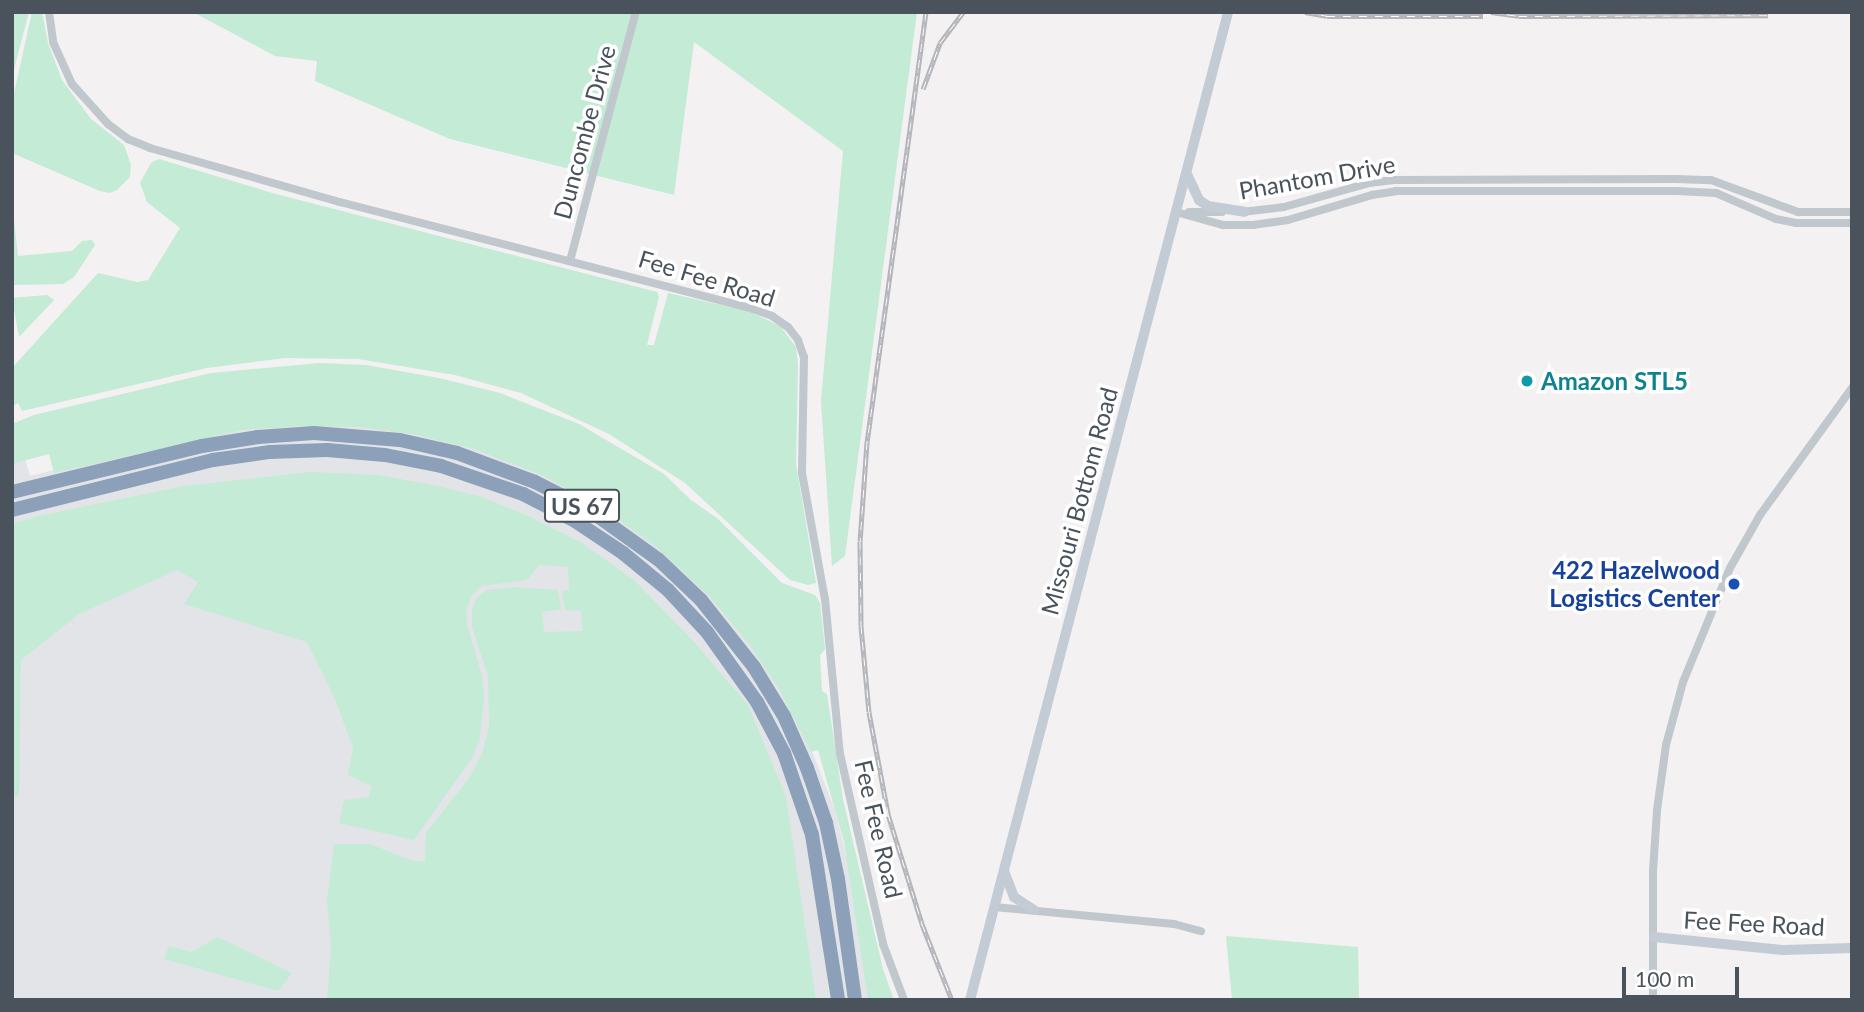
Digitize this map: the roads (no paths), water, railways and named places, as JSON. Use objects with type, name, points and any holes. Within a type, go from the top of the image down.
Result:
[{"type":"highway","name":"US 67","points":[[12,492],[202,446],[258,437],[314,433],[400,440],[457,453],[535,481],[588,509],[636,542],[701,600],[754,667],[784,716],[807,768],[826,823],[838,879],[855,1000]]},
{"type":"highway","name":"US 67","points":[[12,510],[213,460],[270,452],[327,450],[385,455],[441,466],[523,494],[575,521],[623,553],[668,590],[707,632],[757,702],[784,753],[812,835],[838,1000]]},
{"type":"street","name":"Fee Fee Road","points":[[49,12],[53,42],[72,85],[108,124],[128,139],[150,148],[340,202],[772,316],[798,340],[805,374],[802,473],[825,599],[840,754],[883,944],[904,1000]]},
{"type":"street","name":"Duncombe Drive","points":[[570,261],[636,12]]},
{"type":"street","name":"Missouri Bottom Road","points":[[970,1000],[1228,12]]},
{"type":"street","points":[[1187,172],[1199,201],[1208,206],[1245,212]]},
{"type":"street","name":"Phantom Drive","points":[[1176,212],[1245,212],[1284,207],[1369,183],[1394,180],[1676,179],[1711,180],[1798,212],[1852,212]]},
{"type":"street","name":"Phantom Drive","points":[[1176,212],[1223,225],[1253,225],[1288,220],[1372,195],[1396,191],[1677,191],[1716,193],[1776,219],[1796,223],[1852,223]]},
{"type":"street","points":[[1653,1000],[1653,871],[1657,810],[1666,745],[1683,682],[1730,568],[1760,515],[1852,387]]},
{"type":"street","points":[[1004,868],[1014,897],[1034,910]]},
{"type":"street","points":[[993,907],[1174,923],[1201,931]]},
{"type":"street","name":"Fee Fee Road","points":[[1654,937],[1783,950],[1852,948]]},
{"type":"railway","points":[[926,12],[867,442],[860,541],[861,626],[869,712],[888,814],[922,924],[952,1000]]},
{"type":"railway","points":[[923,89],[940,43],[963,12]]},
{"type":"railway","points":[[1305,12],[1327,16],[1483,16]]},
{"type":"railway","points":[[1491,12],[1519,16],[1768,15]]},
{"type":"place","name":"Amazon STL5","points":[[1527,381]]},
{"type":"place","name":"422 Hazelwood Logistics Center","points":[[1734,584]]}]
